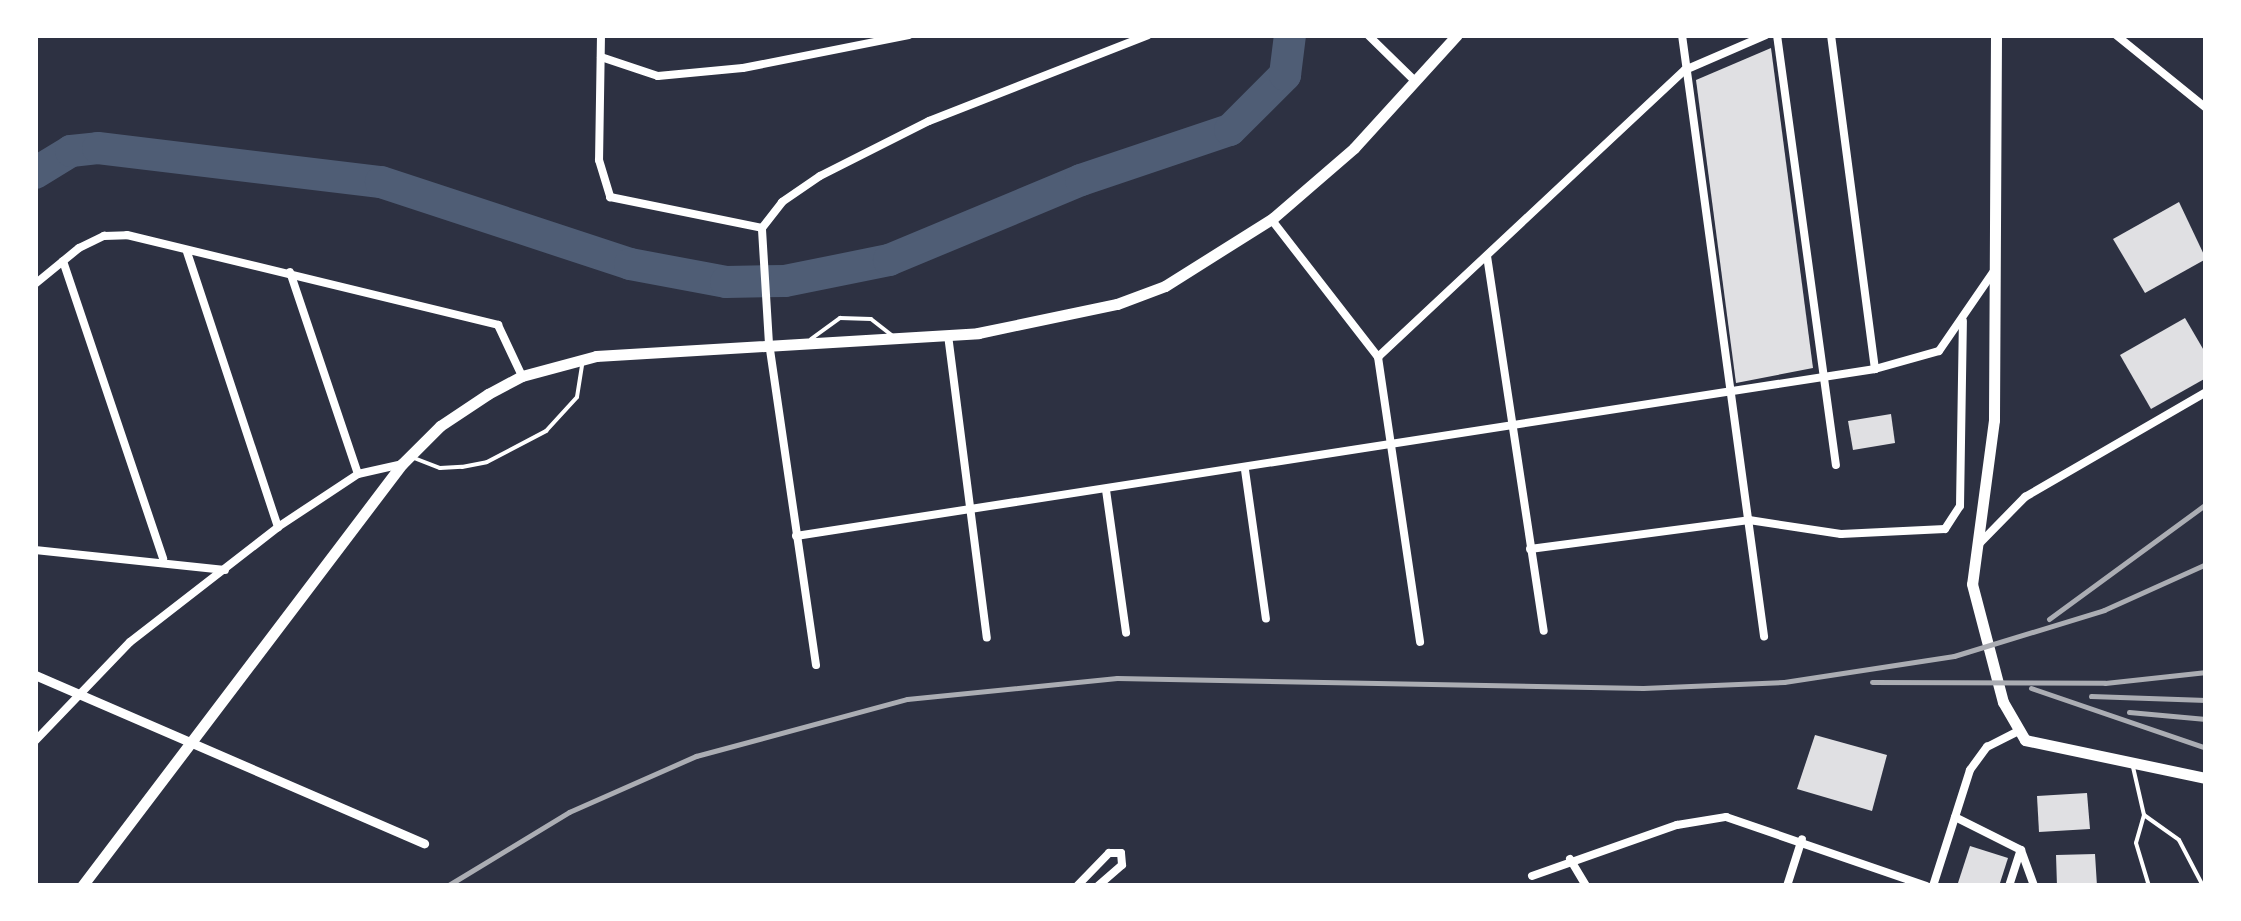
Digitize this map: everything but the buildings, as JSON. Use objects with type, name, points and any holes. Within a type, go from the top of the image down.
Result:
[{"type":"main road","points":[[82,886],[406,460],[440,426],[522,376],[584,360],[769,344],[948,336],[1116,304],[1165,286],[1271,219],[1354,148],[1457,35]]},
{"type":"main road","points":[[1996,35],[1994,420],[1972,584],[2002,702],[2016,732],[2052,749],[2132,759],[2206,778]]},
{"type":"street","points":[[601,35],[599,160],[610,197],[762,228]]},
{"type":"street","points":[[816,665],[769,344],[762,228],[782,202],[882,144],[1148,35]]},
{"type":"street","points":[[1368,35],[1416,82]]},
{"type":"street","points":[[1682,35],[1764,636]]},
{"type":"street","points":[[1378,357],[1686,70],[1766,35]]},
{"type":"street","points":[[1777,35],[1836,464]]},
{"type":"street","points":[[1831,35],[1875,369]]},
{"type":"street","points":[[2116,35],[2206,108]]},
{"type":"street","points":[[600,57],[658,76],[905,38]]},
{"type":"street","points":[[1271,219],[1378,357],[1420,642]]},
{"type":"street","points":[[35,284],[104,236],[290,272],[498,325],[522,376]]},
{"type":"street","points":[[187,252],[278,527]]},
{"type":"street","points":[[1486,256],[1509,430],[1544,632]]},
{"type":"street","points":[[63,261],[163,559]]},
{"type":"street","points":[[796,536],[1509,430],[1875,369],[1940,351],[1997,266]]},
{"type":"street","points":[[290,272],[358,474]]},
{"type":"street","points":[[1530,549],[1749,520],[1841,534],[1945,529],[1956,520],[1966,397],[1963,321]]},
{"type":"street","points":[[948,336],[987,638]]},
{"type":"street","points":[[1977,547],[2025,497],[2206,392]]},
{"type":"street","points":[[35,741],[130,642],[278,527],[358,474],[406,460]]},
{"type":"street","points":[[1245,470],[1266,619]]},
{"type":"street","points":[[1106,490],[1126,633]]},
{"type":"street","points":[[36,548],[163,559],[224,570]]},
{"type":"street","points":[[35,675],[62,691],[208,754],[282,779],[424,842]]},
{"type":"street","points":[[1532,876],[1570,859],[1678,825],[1726,817],[1802,839],[1930,886],[1978,758],[2016,732]]},
{"type":"street","points":[[1954,817],[2021,850],[2034,886]]},
{"type":"street","points":[[1786,886],[1802,839]]},
{"type":"street","points":[[2009,886],[2021,850]]},
{"type":"street","points":[[1077,886],[1118,851],[1124,862],[1098,886]]},
{"type":"street","points":[[1570,859],[1586,886]]},
{"type":"lane","points":[[807,343],[840,318],[870,318],[896,340]]},
{"type":"lane","points":[[406,460],[440,468],[487,462],[546,430],[578,398],[584,360]]},
{"type":"lane","points":[[2132,759],[2144,815],[2136,843],[2149,886]]},
{"type":"lane","points":[[2144,815],[2179,840],[2203,886]]},
{"type":"waterway","points":[[35,173],[71,151],[98,148],[381,182],[630,264],[726,282],[785,281],[889,260],[1081,180],[1230,130],[1285,75],[1290,35]]},
{"type":"railway","points":[[2049,619],[2206,504]]},
{"type":"railway","points":[[447,886],[569,812],[696,756],[907,699],[1117,678],[1643,688],[1784,682],[1954,656],[2104,610],[2206,564]]},
{"type":"railway","points":[[1872,682],[2105,683],[2206,672]]},
{"type":"railway","points":[[2031,688],[2206,748]]},
{"type":"railway","points":[[2091,696],[2206,700]]},
{"type":"railway","points":[[2129,712],[2206,719]]}]
